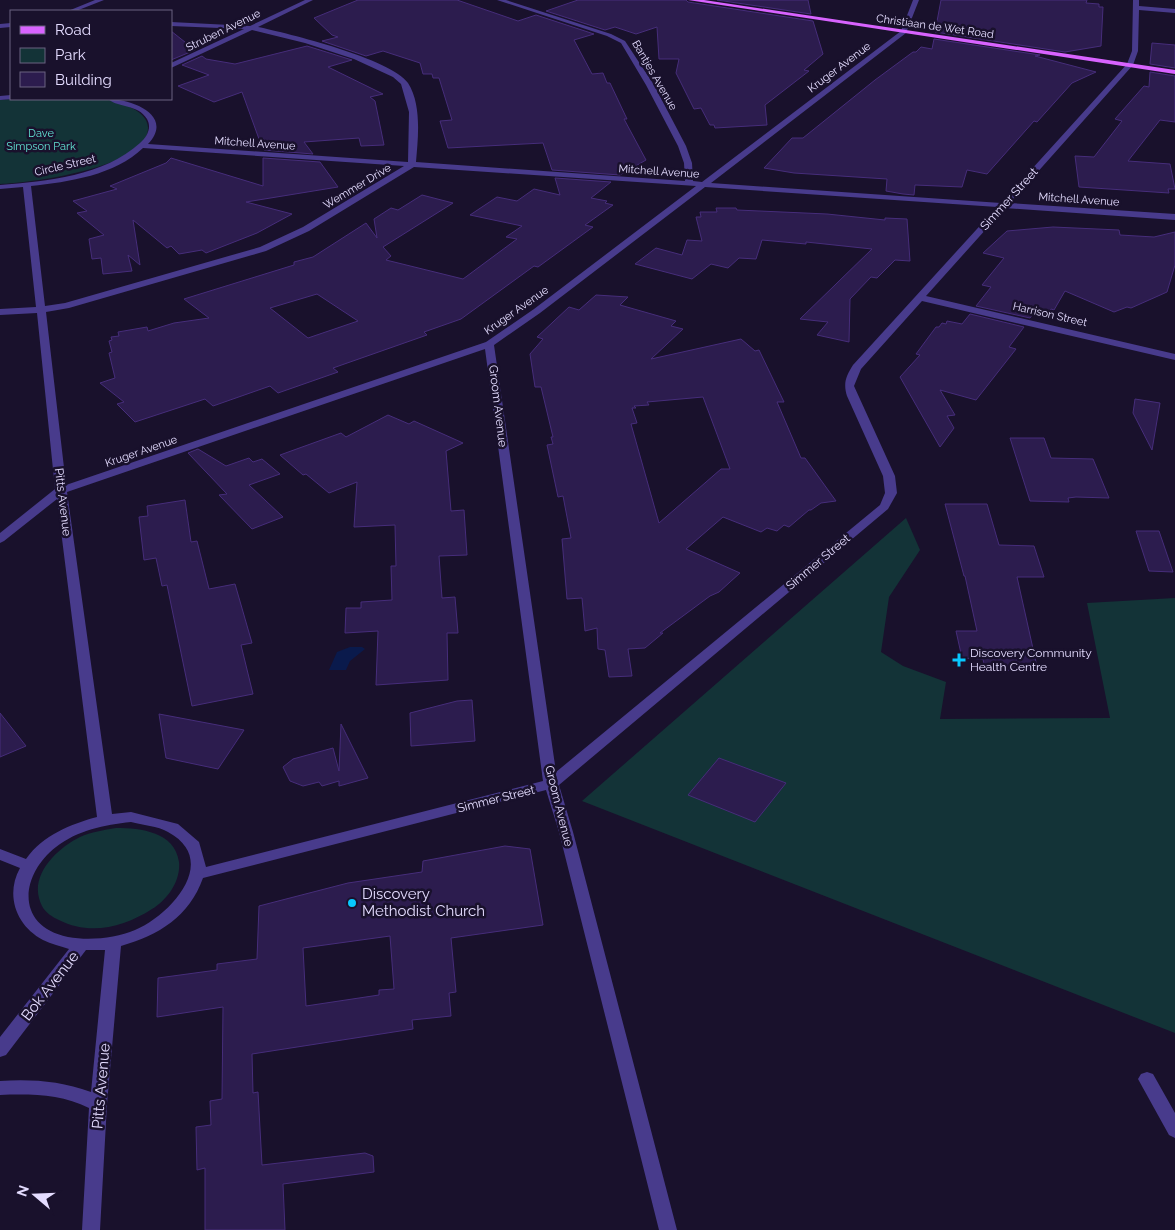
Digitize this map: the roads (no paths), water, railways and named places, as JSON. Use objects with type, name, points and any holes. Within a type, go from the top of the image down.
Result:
[{"type":"main road","name":"Christiaan de Wet Road","points":[[691,0],[1175,72]]},
{"type":"street","points":[[77,10],[102,0]]},
{"type":"street","name":"Struben Avenue","points":[[172,66],[310,0]]},
{"type":"street","name":"Bantjes Avenue","points":[[500,0],[609,34],[623,42],[650,85],[682,146],[688,163],[689,185]]},
{"type":"street","points":[[904,32],[916,0]]},
{"type":"street","points":[[1136,4],[1175,11]]},
{"type":"street","name":"Simmer Street","points":[[199,874],[551,784],[884,507],[891,497],[893,488],[852,396],[849,386],[852,375],[919,297],[1130,65],[1135,51],[1136,4]]},
{"type":"street","points":[[172,24],[210,24],[251,28],[295,38],[389,71],[398,76],[404,83],[414,121],[412,165]]},
{"type":"street","name":"Kruger Avenue","points":[[0,539],[61,490],[489,344],[538,311],[904,32]]},
{"type":"street","name":"Circle Street","points":[[0,186],[27,185],[64,179],[97,170],[124,159],[142,146],[151,136],[153,126],[149,117],[140,109],[114,100]]},
{"type":"street","name":"Mitchell Avenue","points":[[142,146],[1175,217]]},
{"type":"street","name":"Wemmer Drive","points":[[0,312],[40,310],[66,306],[152,283],[263,249],[306,229],[412,165]]},
{"type":"street","name":"Pitts Avenue","points":[[27,185],[61,490],[106,819]]},
{"type":"street","name":"Harrison Street","points":[[919,297],[1175,357]]},
{"type":"street","name":"Groom Avenue","points":[[489,344],[551,784],[566,832],[668,1230]]},
{"type":"street","points":[[131,817],[155,819],[175,827],[190,840],[198,856],[199,874],[192,892],[179,909],[161,924],[138,936],[113,943],[81,945],[53,939],[32,926],[21,908],[20,887],[29,866],[48,845],[75,829],[106,819],[131,817]]},
{"type":"street","points":[[0,854],[29,866]]},
{"type":"street","name":"Pitts Avenue","points":[[92,1230],[98,1104],[113,943]]},
{"type":"street","name":"Bok Avenue","points":[[0,1050],[81,945]]},
{"type":"street","points":[[1147,1079],[1175,1130]]},
{"type":"street","points":[[0,1088],[55,1088],[82,1095],[98,1104]]},
{"type":"water","points":[[350,647],[362,647],[365,649],[350,661],[346,670],[329,670],[337,652]]},
{"type":"place","name":"Discovery Community Health Centre","points":[[959,660]]},
{"type":"place","name":"Discovery Methodist Church","points":[[352,903]]},
{"type":"park label","name":"Dave Simpson Park","points":[[41,139]]}]
